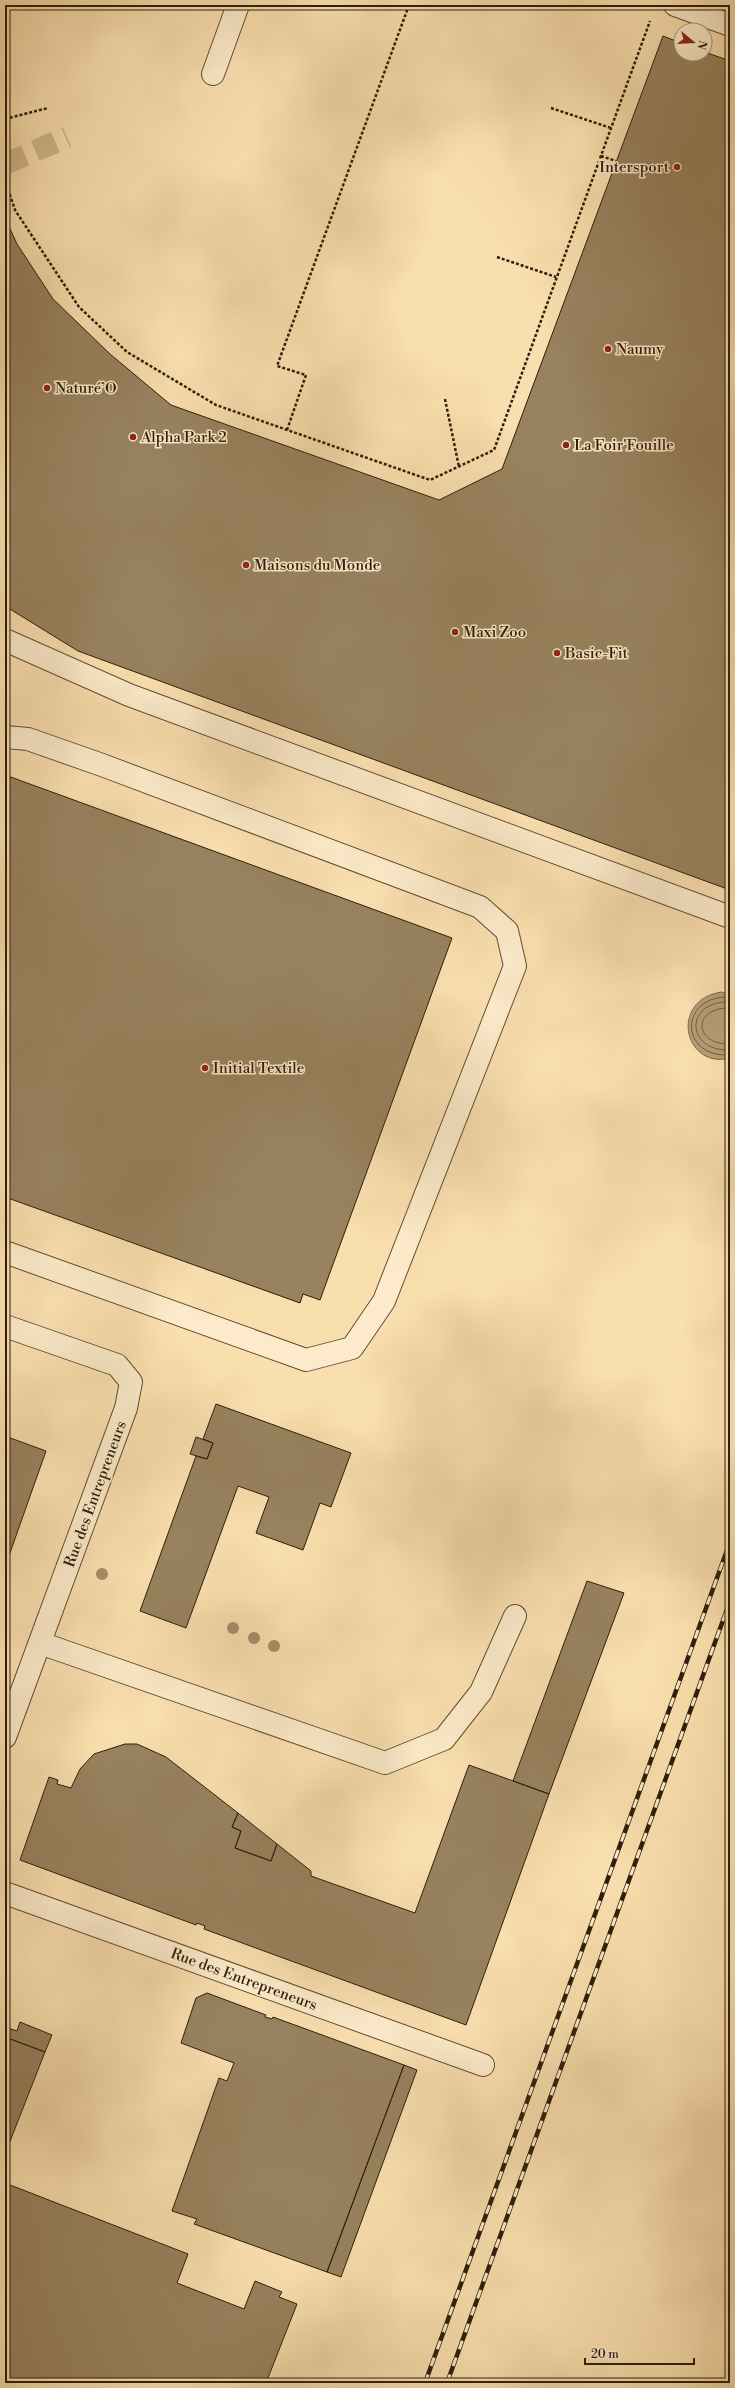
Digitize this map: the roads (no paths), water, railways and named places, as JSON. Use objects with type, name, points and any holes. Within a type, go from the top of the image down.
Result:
[{"type":"street","points":[[213,74],[238,5]]},
{"type":"street","points":[[675,5],[730,25]]},
{"type":"street","points":[[5,640],[129,695],[730,917]]},
{"type":"street","points":[[5,737],[28,739],[102,765],[480,907],[507,931],[515,966],[384,1301],[352,1348],[306,1360],[5,1252]]},
{"type":"street","name":"Rue des Entrepreneurs","points":[[5,1326],[117,1365],[131,1382],[126,1408],[5,1737]]},
{"type":"street","points":[[40,1643],[384,1763],[444,1739],[481,1692],[515,1616]]},
{"type":"street","name":"Rue des Entrepreneurs","points":[[5,1893],[483,2065]]},
{"type":"water","points":[[721,992],[730,994],[730,1058],[715,1059],[702,1054],[693,1045],[689,1033],[689,1020],[694,1008],[704,998]]},
{"type":"tunnel","points":[[5,164],[67,137]]},
{"type":"railway","points":[[425,2383],[730,1542]]},
{"type":"railway","points":[[447,2383],[730,1601]]},
{"type":"place","name":"Intersport","points":[[677,167]]},
{"type":"place","name":"Naumy","points":[[608,349]]},
{"type":"place","name":"Naturé’O","points":[[47,388]]},
{"type":"place","name":"Alpha Park 2","points":[[133,437]]},
{"type":"place","name":"La Foir'Fouille","points":[[566,445]]},
{"type":"place","name":"Maisons du Monde","points":[[246,565]]},
{"type":"place","name":"Maxi Zoo","points":[[455,632]]},
{"type":"place","name":"Basic-Fit","points":[[557,653]]},
{"type":"place","name":"Initial Textile","points":[[205,1068]]}]
